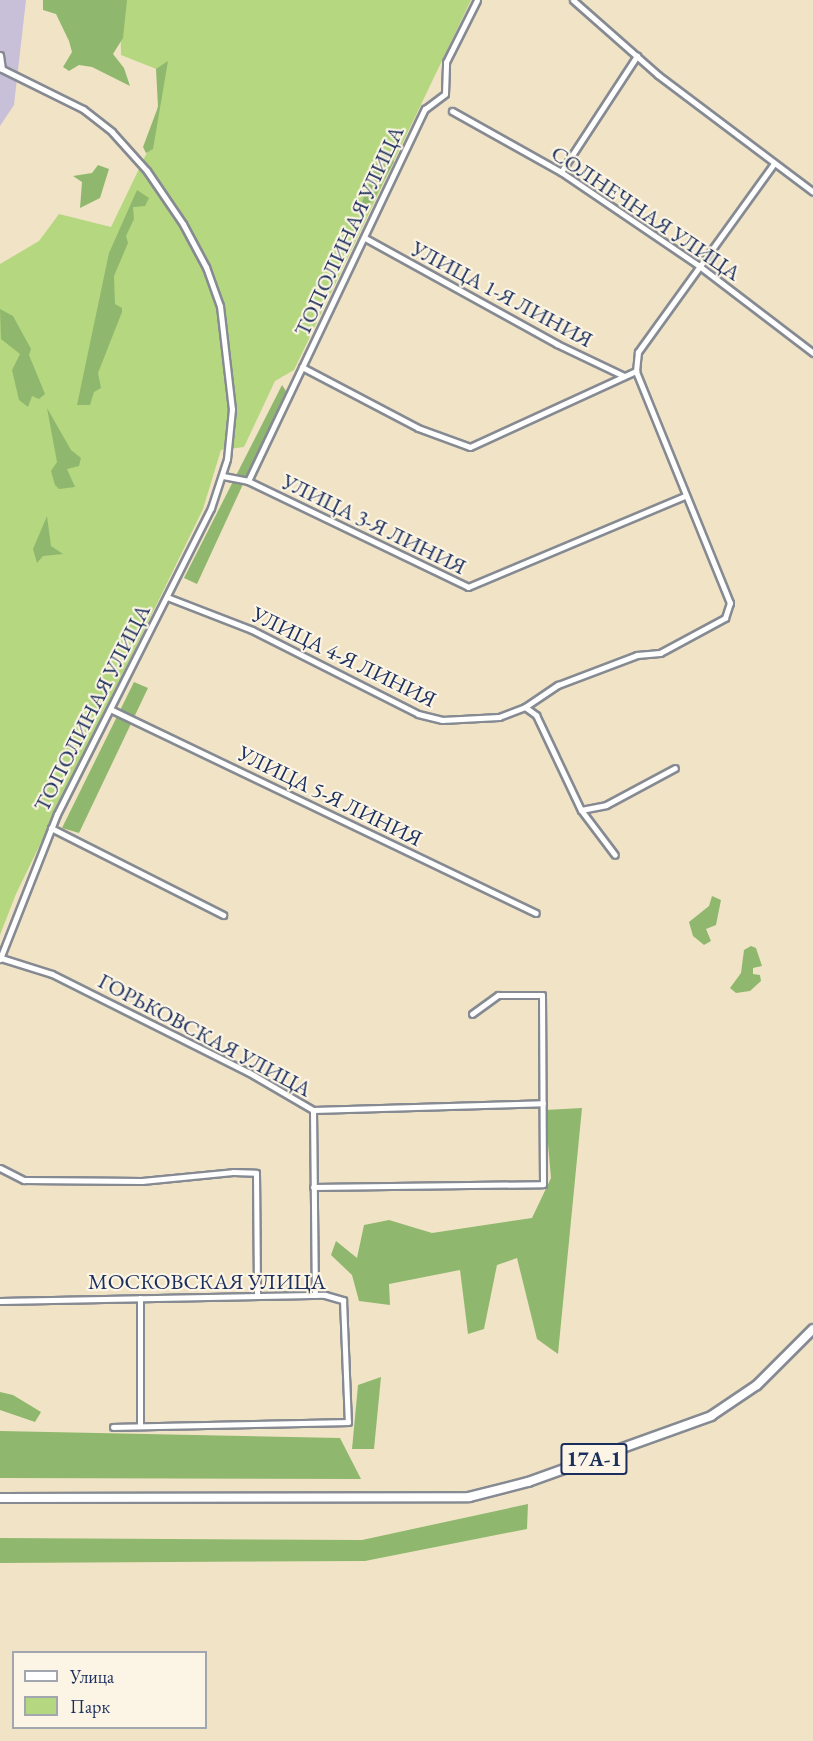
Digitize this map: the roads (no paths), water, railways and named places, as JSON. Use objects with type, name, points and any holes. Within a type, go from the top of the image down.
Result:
[{"type":"main road","name":"17А-1","points":[[0,1498],[469,1497],[528,1482],[711,1416],[757,1385],[813,1329]]},
{"type":"street","name":"ТОПОЛИНАЯ УЛИЦА","points":[[248,481],[425,109],[445,94],[446,62],[477,0]]},
{"type":"street","points":[[573,0],[637,56],[773,165],[813,192]]},
{"type":"street","points":[[0,55],[1,69]]},
{"type":"street","points":[[561,172],[637,56]]},
{"type":"street","name":"ТОПОЛИНАЯ УЛИЦА","points":[[0,958],[51,828],[204,525],[223,476],[230,441],[231,381],[220,306],[195,244],[147,171],[112,132],[83,109],[1,69]]},
{"type":"street","name":"СОЛНЕЧНАЯ УЛИЦА","points":[[452,111],[561,172],[698,265],[813,353]]},
{"type":"street","points":[[685,496],[636,371],[638,352],[698,265],[773,165]]},
{"type":"street","name":"УЛИЦА 1-Я ЛИНИЯ","points":[[365,238],[557,344],[624,376]]},
{"type":"street","points":[[302,367],[418,428],[470,447],[636,371]]},
{"type":"street","name":"УЛИЦА 3-Я ЛИНИЯ","points":[[223,476],[248,481],[468,587],[685,496]]},
{"type":"street","name":"УЛИЦА 4-Я ЛИНИЯ","points":[[167,597],[252,630],[431,719],[486,720],[525,707],[558,685],[637,655],[660,653],[725,618],[730,603],[685,496]]},
{"type":"street","points":[[525,707],[536,715],[581,810],[615,855]]},
{"type":"street","name":"УЛИЦА 5-Я ЛИНИЯ","points":[[110,709],[536,913]]},
{"type":"street","points":[[581,810],[606,805],[675,768]]},
{"type":"street","points":[[51,828],[223,915]]},
{"type":"street","name":"ГОРЬКОВСКАЯ УЛИЦА","points":[[0,958],[52,974],[248,1072],[313,1110],[543,1103]]},
{"type":"street","points":[[313,1187],[543,1184],[542,995],[498,995],[471,1014]]},
{"type":"street","points":[[313,1110],[315,1295]]},
{"type":"street","points":[[0,1168],[24,1180],[142,1181],[233,1172],[256,1173],[257,1296]]},
{"type":"street","name":"МОСКОВСКАЯ УЛИЦА","points":[[0,1301],[315,1295],[343,1300],[348,1422],[113,1427]]},
{"type":"street","points":[[140,1298],[140,1426]]}]
